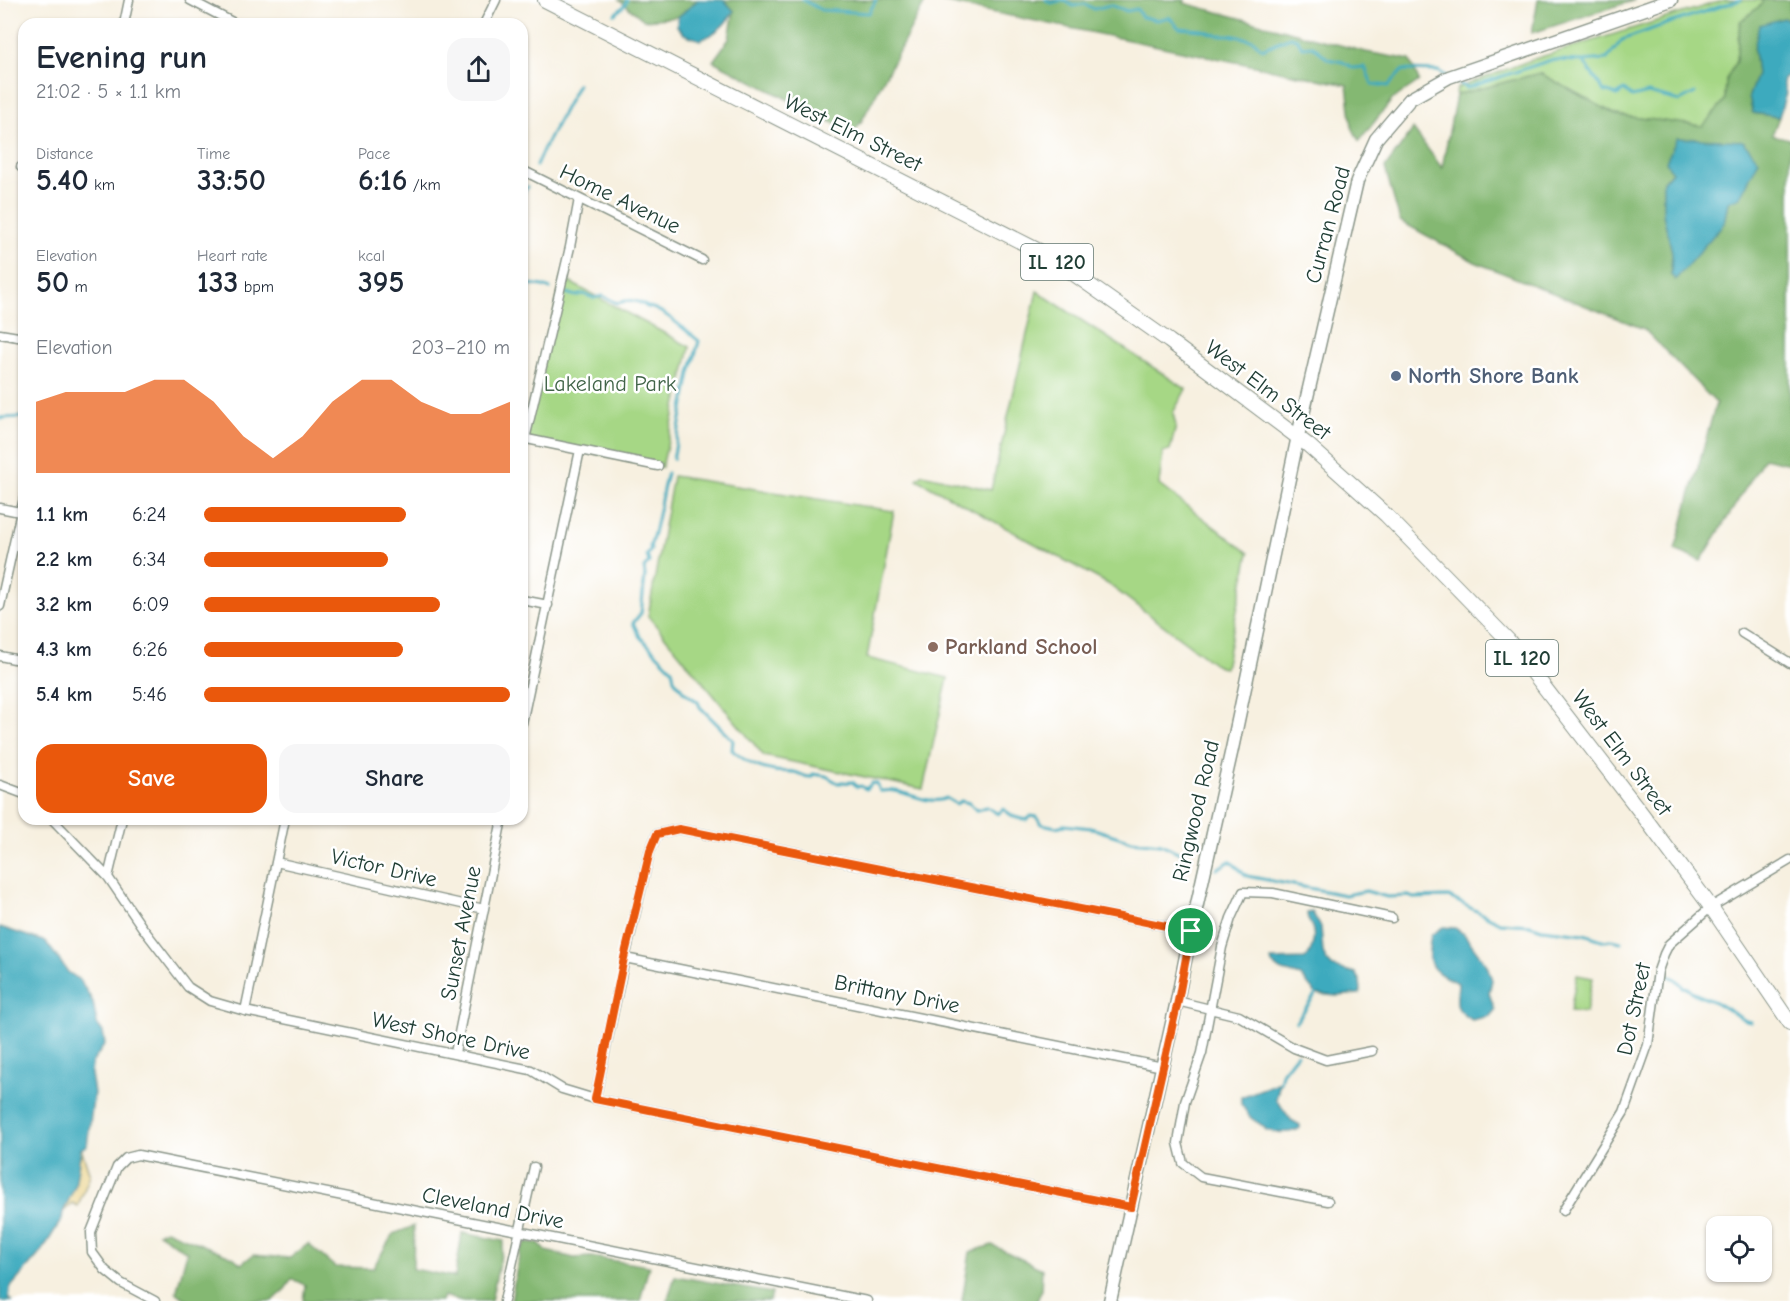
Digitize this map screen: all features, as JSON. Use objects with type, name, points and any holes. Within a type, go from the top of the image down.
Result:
[{"type":"main road","name":"West Elm Street","points":[[545,0],[1047,255],[1298,436],[1386,515],[1508,640],[1711,907],[1790,1023]]},
{"type":"street","points":[[125,18],[129,0]]},
{"type":"street","points":[[190,0],[224,18]]},
{"type":"street","points":[[487,18],[496,0]]},
{"type":"street","name":"Curran Road","points":[[1298,436],[1357,181],[1376,139],[1410,99],[1449,77],[1671,0]]},
{"type":"street","name":"Home Avenue","points":[[528,173],[702,260]]},
{"type":"street","points":[[528,422],[570,247],[579,199]]},
{"type":"street","points":[[0,334],[18,337]]},
{"type":"street","name":"Ringwood Road","points":[[1110,1301],[1178,1001],[1191,931],[1298,436]]},
{"type":"street","points":[[528,440],[658,466]]},
{"type":"street","points":[[528,696],[580,450]]},
{"type":"street","points":[[0,508],[18,512]]},
{"type":"street","points":[[0,606],[18,521]]},
{"type":"street","points":[[528,601],[548,605]]},
{"type":"street","points":[[1742,633],[1790,663]]},
{"type":"street","points":[[0,656],[18,660]]},
{"type":"street","points":[[0,785],[18,792]]},
{"type":"street","name":"West Shore Drive","points":[[58,825],[108,878],[188,987],[210,1001],[245,1011],[531,1070],[562,1089],[595,1099],[1131,1207]]},
{"type":"street","points":[[108,878],[121,825]]},
{"type":"street","points":[[245,1011],[284,825]]},
{"type":"street","name":"Sunset Avenue","points":[[455,1053],[501,825]]},
{"type":"street","points":[[595,1099],[624,958],[650,851],[657,834],[679,829],[1191,931]]},
{"type":"street","name":"Dot Street","points":[[1563,1211],[1624,1112],[1648,1045],[1659,971],[1664,954],[1675,938],[1711,907],[1790,860]]},
{"type":"street","name":"Victor Drive","points":[[276,862],[484,909]]},
{"type":"street","points":[[1328,1201],[1201,1176],[1183,1163],[1178,1143],[1185,1102],[1202,1053],[1222,947],[1231,918],[1243,892],[1274,892],[1392,918]]},
{"type":"street","name":"Brittany Drive","points":[[624,958],[1163,1066]]},
{"type":"street","points":[[1178,1001],[1239,1016],[1294,1048],[1326,1060],[1372,1051]]},
{"type":"street","name":"Cleveland Drive","points":[[155,1301],[121,1283],[105,1270],[92,1252],[91,1232],[117,1167],[126,1158],[138,1155],[867,1301]]},
{"type":"street","points":[[504,1301],[534,1167]]},
{"type":"green space","points":[[619,0],[698,0],[678,17],[644,20]]},
{"type":"green space","points":[[724,0],[926,0],[853,133],[713,61],[729,39],[734,11]]},
{"type":"green space","points":[[933,0],[1185,0],[1184,3],[1366,52],[1410,60],[1419,81],[1392,100],[1359,141],[1352,127],[1347,85]]},
{"type":"green space","points":[[1538,0],[1635,0],[1532,33]]},
{"type":"green space","points":[[1724,0],[1762,0],[1762,4],[1740,22],[1736,61],[1726,80],[1725,100],[1703,127],[1616,115],[1540,73],[1456,95],[1457,88],[1531,60]]},
{"type":"green space","points":[[1762,0],[1790,0],[1790,21],[1784,18],[1754,49],[1757,74],[1749,96],[1753,113],[1779,117],[1772,135],[1790,139],[1790,464],[1764,458],[1701,561],[1675,550],[1716,403],[1644,329],[1475,262],[1400,221],[1385,168],[1413,129],[1442,168],[1456,95],[1540,73],[1616,115],[1703,126],[1725,100],[1726,80],[1736,61],[1740,22],[1762,4]],"holes":[[[1672,172],[1728,202],[1724,223],[1671,274],[1672,252],[1663,214],[1663,181]]]},
{"type":"green space","name":"Lakeland Park","points":[[562,278],[690,347],[662,467],[528,440],[528,426]]},
{"type":"green space","points":[[1037,291],[1186,389],[1173,413],[1176,426],[1170,450],[1163,452],[1159,485],[1249,553],[1225,668],[1219,667],[1108,584],[917,479],[923,474],[991,490]]},
{"type":"green space","points":[[673,476],[894,511],[867,658],[948,678],[923,789],[764,756],[648,616]]},
{"type":"green space","points":[[1577,975],[1593,978],[1586,1013],[1570,1011]]},
{"type":"green space","points":[[414,1226],[413,1269],[455,1277],[462,1233],[504,1241],[491,1301],[463,1301],[443,1296],[441,1301],[303,1301],[305,1285],[292,1279],[283,1292],[272,1301],[189,1301],[176,1293],[187,1252],[158,1233],[166,1230],[233,1257],[241,1264],[253,1255],[290,1258],[308,1244],[335,1267],[373,1268],[393,1234]]},
{"type":"green space","points":[[526,1242],[539,1243],[546,1251],[574,1258],[591,1257],[649,1266],[640,1301],[511,1301],[520,1250]]},
{"type":"green space","points":[[992,1245],[1042,1269],[1041,1291],[1037,1301],[962,1301],[970,1252]]},
{"type":"green space","points":[[675,1276],[772,1293],[770,1301],[667,1301]]},
{"type":"sand","points":[[81,1148],[90,1175],[78,1206],[72,1203],[63,1212],[75,1186]]},
{"type":"water","points":[[698,0],[724,0],[734,11],[720,28],[700,40],[684,34],[677,26],[678,17]]},
{"type":"water","points":[[1784,18],[1790,21],[1790,75],[1784,78],[1786,93],[1779,117],[1753,113],[1749,96],[1757,74],[1754,49],[1759,25]]},
{"type":"water","points":[[1677,138],[1743,141],[1759,160],[1740,197],[1728,202],[1724,223],[1675,280],[1671,274],[1672,252],[1663,214],[1663,181],[1672,172],[1666,162]]},
{"type":"water","points":[[1312,912],[1321,927],[1326,960],[1333,967],[1355,973],[1360,981],[1359,994],[1337,996],[1316,994],[1301,976],[1280,970],[1272,964],[1271,960],[1305,959],[1312,946],[1313,935],[1307,913]]},
{"type":"water","points":[[0,927],[46,942],[68,972],[80,980],[93,1002],[97,1024],[103,1032],[105,1044],[92,1063],[94,1093],[87,1145],[81,1149],[75,1186],[62,1219],[42,1251],[10,1288],[9,1299],[12,1301],[0,1301]]},
{"type":"water","points":[[1443,927],[1455,928],[1464,934],[1487,965],[1492,980],[1489,993],[1495,1010],[1490,1016],[1472,1020],[1461,1012],[1457,1005],[1458,983],[1442,975],[1432,966],[1429,954],[1431,935]]},
{"type":"water","points":[[1280,1082],[1276,1099],[1291,1120],[1300,1125],[1300,1128],[1289,1132],[1266,1130],[1250,1117],[1241,1104],[1241,1097]]},
{"type":"waterway","points":[[615,14],[627,0]]},
{"type":"waterway","points":[[803,0],[821,10],[869,13],[876,0]]},
{"type":"waterway","points":[[1046,0],[1051,3],[1064,0],[1073,6],[1085,4],[1094,9],[1110,5],[1127,11],[1137,9],[1142,17],[1157,20],[1169,17],[1179,28],[1253,40],[1262,49],[1290,37],[1297,39],[1302,47],[1313,46],[1328,59],[1343,62],[1353,68],[1365,67],[1372,84],[1388,86],[1403,70],[1438,71],[1446,76]]},
{"type":"waterway","points":[[1583,61],[1607,59],[1622,40],[1741,0]]},
{"type":"waterway","points":[[1454,80],[1467,88],[1551,60],[1583,61],[1604,91],[1617,95],[1624,90],[1632,97],[1648,93],[1680,101],[1695,93]]},
{"type":"waterway","points":[[536,166],[578,84]]},
{"type":"waterway","points":[[528,284],[550,289]]},
{"type":"waterway","points":[[566,293],[576,296],[583,294],[594,298],[603,296],[617,303],[636,301],[666,315],[699,341],[690,373],[673,459]]},
{"type":"waterway","points":[[0,418],[18,417]]},
{"type":"waterway","points":[[667,473],[651,550],[647,555],[649,562],[644,568],[641,613],[633,623],[640,637],[672,669],[674,679],[684,692],[698,702],[700,707],[733,740],[732,750],[741,757],[769,770],[794,772],[809,777],[813,774],[826,776],[838,783],[853,782],[857,787],[861,786],[866,789],[872,783],[877,784],[880,791],[895,791],[934,801],[946,798],[956,804],[961,801],[969,803],[977,810],[987,807],[998,814],[1003,809],[1014,817],[1027,820],[1031,816],[1037,817],[1042,824],[1056,827],[1064,825],[1091,828],[1131,841],[1161,844],[1186,856]]},
{"type":"waterway","points":[[1217,869],[1230,861],[1247,876],[1345,895],[1366,891],[1387,897],[1449,897],[1500,923],[1530,925],[1542,929],[1584,934],[1605,941],[1621,942]]},
{"type":"waterway","points":[[1667,975],[1676,979],[1693,993],[1751,1022]]},
{"type":"waterway","points":[[1296,1022],[1316,994]]},
{"type":"waterway","points":[[1280,1082],[1282,1073],[1297,1054]]},
{"type":"place","name":"North Shore Bank","points":[[1396,376]]},
{"type":"place","name":"Parkland School","points":[[933,647]]},
{"type":"route","points":[[679,829],[1191,931],[1178,1001],[1131,1207],[595,1099],[624,958],[650,851],[657,834],[679,829]]}]
